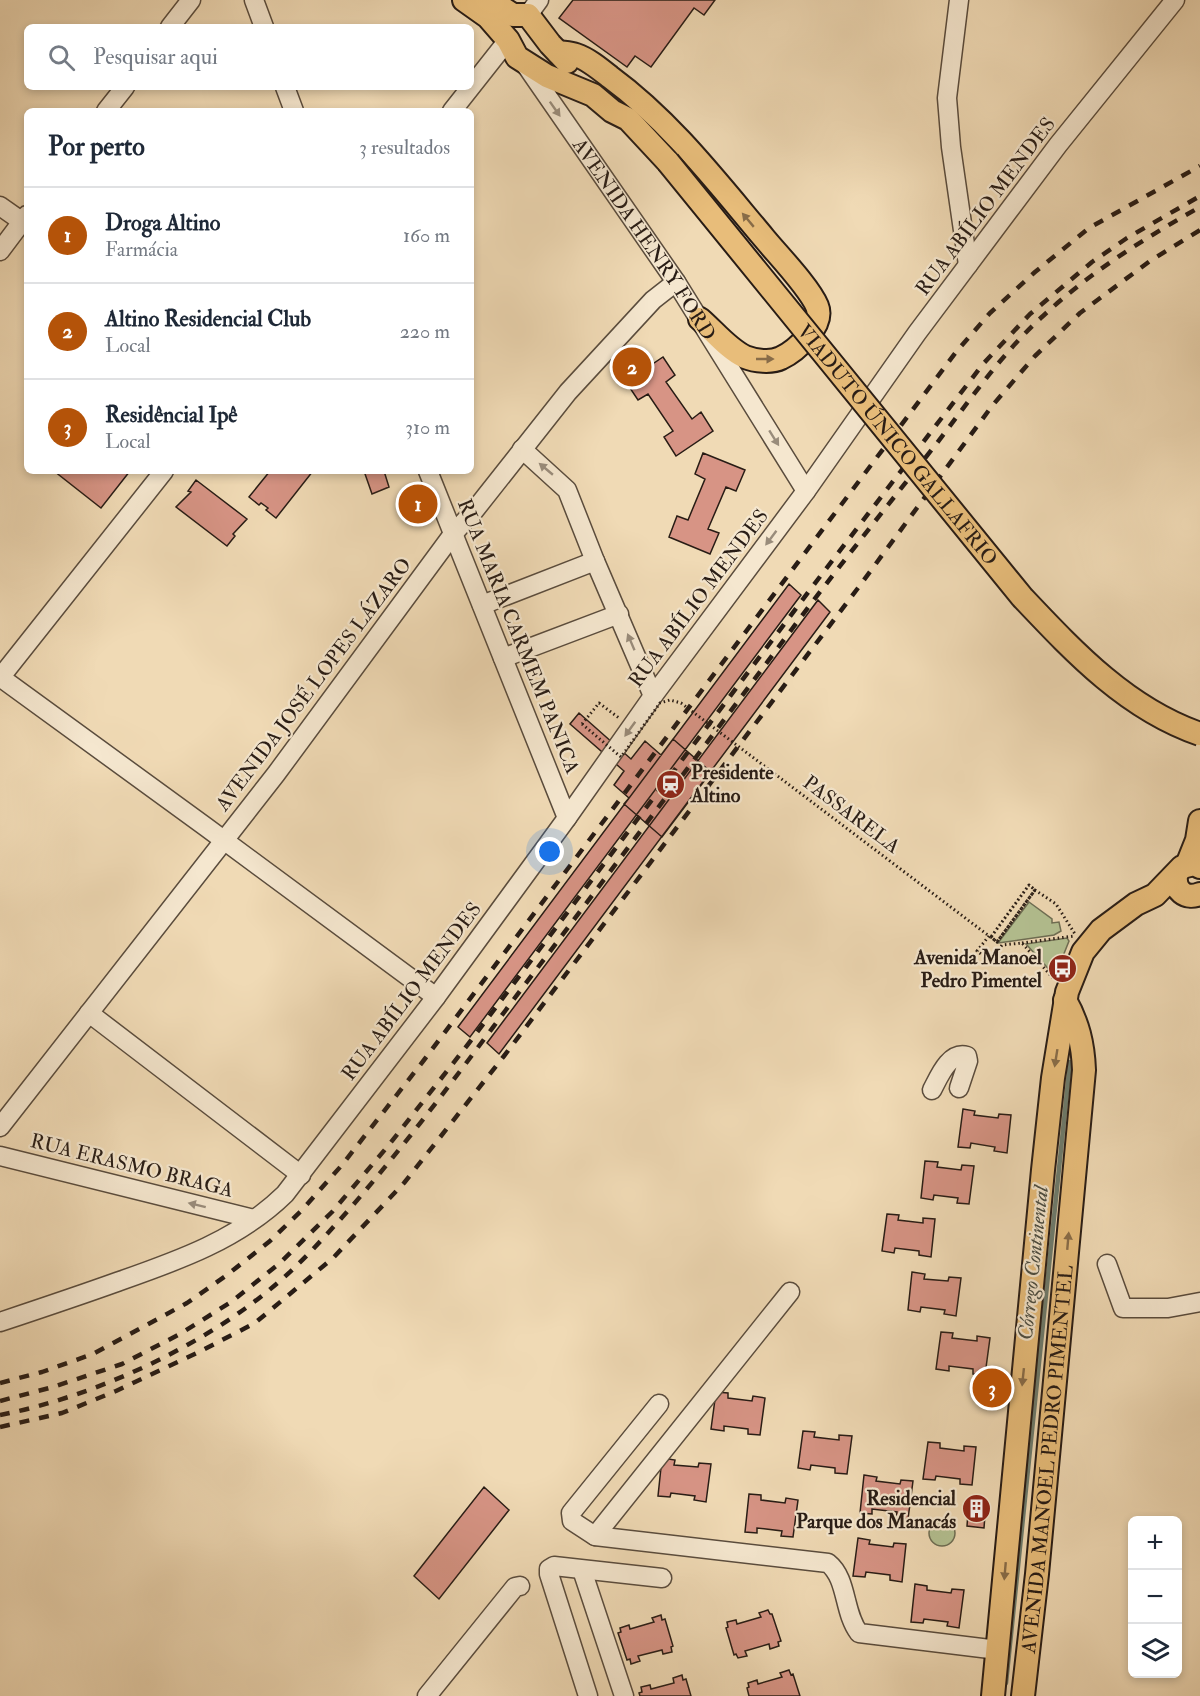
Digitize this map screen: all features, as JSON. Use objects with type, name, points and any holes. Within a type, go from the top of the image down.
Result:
[{"type":"main road","name":"AVENIDA HENRY FORD","points":[[464,0],[488,17],[516,52]]},
{"type":"main road","points":[[490,0],[513,15],[534,7]]},
{"type":"main road","name":"VIADUTO ÚNICO GALLAFRIO","points":[[534,7],[554,48],[576,72],[595,83],[622,105],[628,119],[668,162],[1022,597],[1099,675],[1165,720],[1200,734]]},
{"type":"main road","points":[[516,52],[519,34],[576,55],[595,65],[629,90],[697,158],[818,308],[818,321],[805,340],[780,358],[772,360],[745,357],[730,347],[700,319]]},
{"type":"main road","name":"VIADUTO ÚNICO GALLAFRIO","points":[[516,52],[548,76],[593,95],[612,111],[628,119]]},
{"type":"main road","name":"AVENIDA MANOEL PEDRO PIMENTEL","points":[[993,1696],[1042,1181],[1053,1078],[1066,996],[1080,960],[1083,939],[1101,930],[1136,904],[1194,871]]},
{"type":"main road","name":"AVENIDA MANOEL PEDRO PIMENTEL","points":[[1023,1696],[1037,1574],[1084,1070],[1082,1041],[1066,996]]},
{"type":"main road","points":[[1061,1028],[1082,1041]]},
{"type":"street","points":[[172,24],[191,0]]},
{"type":"street","points":[[254,0],[263,24]]},
{"type":"street","points":[[959,0],[947,98],[951,147],[968,265]]},
{"type":"street","name":"RUA ABÍLIO MENDES","points":[[0,1322],[178,1261],[228,1238],[273,1206],[301,1175],[567,818],[653,696],[806,491],[917,333],[1058,145],[1174,0]]},
{"type":"street","points":[[474,84],[492,61],[516,52]]},
{"type":"street","name":"AVENIDA HENRY FORD","points":[[516,52],[676,282],[806,491]]},
{"type":"street","points":[[108,108],[123,90]]},
{"type":"street","points":[[286,90],[293,108]]},
{"type":"street","points":[[455,108],[469,90]]},
{"type":"street","points":[[0,206],[24,220]]},
{"type":"street","points":[[0,251],[24,222]]},
{"type":"street","name":"AVENIDA JOSÉ LOPES LÁZARO","points":[[0,1127],[276,774],[453,534],[474,511],[568,392],[653,300],[676,282]]},
{"type":"street","points":[[522,449],[567,490],[653,696]]},
{"type":"street","points":[[162,474],[0,678],[224,840],[435,997]]},
{"type":"street","name":"RUA MARIA CARMEM PANICA","points":[[429,474],[567,818]]},
{"type":"street","points":[[482,605],[595,561]]},
{"type":"street","points":[[503,658],[619,614]]},
{"type":"street","points":[[89,1013],[301,1175]]},
{"type":"street","points":[[932,1090],[949,1062],[963,1054],[967,1056],[968,1061],[959,1088]]},
{"type":"street","name":"RUA ERASMO BRAGA","points":[[0,1156],[254,1219]]},
{"type":"street","points":[[1107,1264],[1123,1308],[1168,1308],[1200,1302]]},
{"type":"street","points":[[595,1536],[790,1292]]},
{"type":"street","points":[[659,1404],[571,1513],[572,1521],[595,1536],[828,1563],[837,1570],[852,1624],[859,1633],[998,1650]]},
{"type":"street","points":[[588,1696],[549,1571],[554,1566],[662,1578]]},
{"type":"street","points":[[582,1570],[624,1696]]},
{"type":"street","points":[[427,1696],[515,1587],[520,1586]]},
{"type":"path","name":"PASSARELA","points":[[631,727],[599,703],[582,724],[621,757],[660,703],[670,700],[678,702],[989,936]]},
{"type":"path","points":[[1023,907],[1010,924],[1003,933],[997,942],[990,937],[1029,885],[1035,890],[1022,907],[1010,925],[997,942],[989,936],[977,951],[990,961],[1002,945],[1083,939]]},
{"type":"path","points":[[1035,890],[997,942],[991,937],[1029,885],[1056,904],[1083,939]]},
{"type":"path","points":[[1022,943],[1066,996]]},
{"type":"green space","points":[[1029,902],[1052,919],[1052,923],[1059,922],[1061,931],[1054,935],[998,943]]},
{"type":"green space","points":[[1067,938],[1069,941],[1055,976],[1026,944]]},
{"type":"green space","points":[[942,1520],[951,1524],[955,1533],[951,1542],[942,1546],[933,1542],[929,1533],[933,1524]]},
{"type":"building","points":[[573,0],[715,0],[704,15],[694,8],[651,67],[635,56],[627,67],[559,18]]},
{"type":"building","points":[[635,357],[641,364],[628,375],[623,369]]},
{"type":"building","points":[[663,357],[675,375],[666,382],[692,419],[701,412],[713,431],[676,456],[664,437],[673,431],[648,394],[638,400],[626,382]]},
{"type":"building","points":[[703,453],[745,470],[736,491],[726,487],[708,529],[719,533],[710,554],[669,537],[677,516],[688,520],[705,479],[695,474]]},
{"type":"building","points":[[58,474],[128,474],[101,508]]},
{"type":"building","points":[[268,474],[311,474],[276,518],[266,510],[268,508],[261,503],[259,505],[249,497]]},
{"type":"building","points":[[365,474],[385,474],[389,487],[372,494]]},
{"type":"building","points":[[196,480],[247,519],[233,534],[235,536],[227,546],[176,507],[191,492],[188,491]]},
{"type":"building","points":[[789,584],[801,595],[470,1037],[458,1027]]},
{"type":"building","points":[[818,600],[830,612],[499,1054],[487,1043]]},
{"type":"building","points":[[579,713],[631,759],[645,741],[661,755],[673,739],[711,772],[662,837],[624,804],[629,798],[614,785],[624,771],[570,724]]},
{"type":"building","points":[[963,1109],[975,1111],[974,1115],[998,1118],[999,1114],[1011,1115],[1007,1153],[994,1151],[995,1147],[971,1143],[970,1148],[958,1147]]},
{"type":"building","points":[[925,1161],[938,1162],[937,1167],[961,1170],[962,1165],[974,1166],[969,1204],[957,1203],[958,1198],[934,1195],[933,1200],[921,1198]]},
{"type":"building","points":[[887,1214],[899,1215],[898,1220],[923,1223],[923,1218],[935,1219],[931,1257],[919,1255],[919,1251],[895,1248],[894,1253],[882,1251]]},
{"type":"building","points":[[912,1272],[925,1274],[924,1279],[948,1281],[949,1277],[961,1278],[956,1316],[944,1314],[945,1310],[921,1307],[920,1312],[908,1310]]},
{"type":"building","points":[[941,1332],[953,1333],[952,1338],[977,1341],[977,1336],[990,1338],[985,1375],[973,1374],[973,1369],[949,1366],[949,1371],[936,1369]]},
{"type":"building","points":[[988,1378],[999,1379],[997,1397],[986,1396]]},
{"type":"building","points":[[716,1392],[728,1393],[728,1398],[752,1401],[753,1396],[765,1398],[760,1435],[748,1434],[748,1429],[724,1426],[724,1431],[711,1429]]},
{"type":"building","points":[[803,1431],[815,1432],[814,1437],[839,1440],[839,1435],[852,1436],[847,1474],[835,1473],[835,1468],[811,1465],[810,1470],[798,1468]]},
{"type":"building","points":[[928,1442],[940,1443],[940,1448],[964,1451],[964,1446],[976,1447],[972,1485],[960,1484],[960,1479],[936,1476],[935,1480],[923,1479]]},
{"type":"building","points":[[662,1458],[675,1460],[674,1465],[698,1467],[699,1463],[711,1464],[706,1502],[694,1500],[695,1496],[671,1493],[670,1497],[658,1496]]},
{"type":"building","points":[[864,1475],[877,1477],[876,1481],[900,1484],[901,1480],[913,1481],[908,1519],[896,1517],[897,1512],[872,1509],[872,1514],[860,1513]]},
{"type":"building","points":[[484,1487],[509,1510],[439,1599],[414,1576]]},
{"type":"building","points":[[749,1494],[761,1495],[761,1500],[785,1503],[786,1498],[798,1500],[793,1537],[781,1536],[782,1531],[757,1528],[757,1533],[745,1532]]},
{"type":"building","name":"Residencial Parque dos Manacás","points":[[969,1500],[986,1502],[984,1528],[967,1526]]},
{"type":"building","points":[[858,1538],[870,1540],[869,1544],[893,1547],[894,1543],[906,1544],[902,1582],[890,1580],[890,1575],[866,1572],[865,1577],[853,1576]]},
{"type":"building","points":[[915,1584],[927,1586],[927,1590],[951,1593],[952,1589],[964,1590],[959,1628],[947,1626],[948,1622],[924,1619],[923,1623],[911,1622]]},
{"type":"building","points":[[768,1610],[772,1614],[781,1641],[778,1642],[779,1646],[770,1649],[769,1644],[745,1651],[747,1656],[738,1658],[736,1654],[734,1655],[726,1628],[728,1627],[727,1622],[736,1620],[737,1624],[761,1617],[759,1613]]},
{"type":"building","points":[[661,1615],[662,1620],[665,1619],[673,1646],[671,1647],[672,1652],[663,1654],[662,1650],[638,1656],[640,1661],[631,1664],[630,1659],[627,1660],[618,1633],[621,1632],[620,1628],[629,1625],[630,1629],[654,1622],[652,1618]]},
{"type":"building","points":[[789,1670],[791,1675],[793,1674],[800,1696],[749,1696],[748,1683],[757,1680],[758,1684],[782,1677],[780,1673]]},
{"type":"building","points":[[682,1675],[683,1680],[686,1679],[691,1696],[640,1696],[641,1687],[650,1685],[651,1689],[674,1683],[673,1678]]},
{"type":"waterway","name":"Córrego Continental","points":[[1006,1683],[1070,1062]]},
{"type":"railway","points":[[0,1383],[42,1372],[93,1354],[187,1303],[270,1241],[302,1210],[342,1165],[424,1060],[956,352],[990,313],[1089,228],[1200,166]]},
{"type":"railway","points":[[0,1401],[53,1387],[122,1364],[180,1334],[231,1302],[280,1263],[332,1212],[388,1146],[469,1043],[983,364],[1030,314],[1092,262],[1127,238],[1200,196]]},
{"type":"railway","points":[[0,1415],[72,1396],[145,1367],[180,1349],[245,1308],[285,1277],[305,1257],[374,1180],[435,1104],[810,605],[1000,361],[1028,330],[1079,285],[1138,244],[1200,207]]},
{"type":"railway","points":[[0,1427],[62,1413],[116,1391],[199,1352],[255,1323],[333,1258],[404,1183],[504,1056],[858,588],[992,406],[1035,356],[1080,313],[1150,261],[1200,230]]},
{"type":"place","name":"Altino Residencial Club","points":[[632,367]]},
{"type":"place","name":"Droga Altino","points":[[418,504]]},
{"type":"place","name":"Presidente Altino","points":[[670,784]]},
{"type":"place","name":"Avenida Manoel Pedro Pimentel","points":[[1063,968]]},
{"type":"place","name":"Residêncial Ipê","points":[[992,1388]]},
{"type":"place","name":"Residencial Parque dos Manacás","points":[[977,1509]]}]
